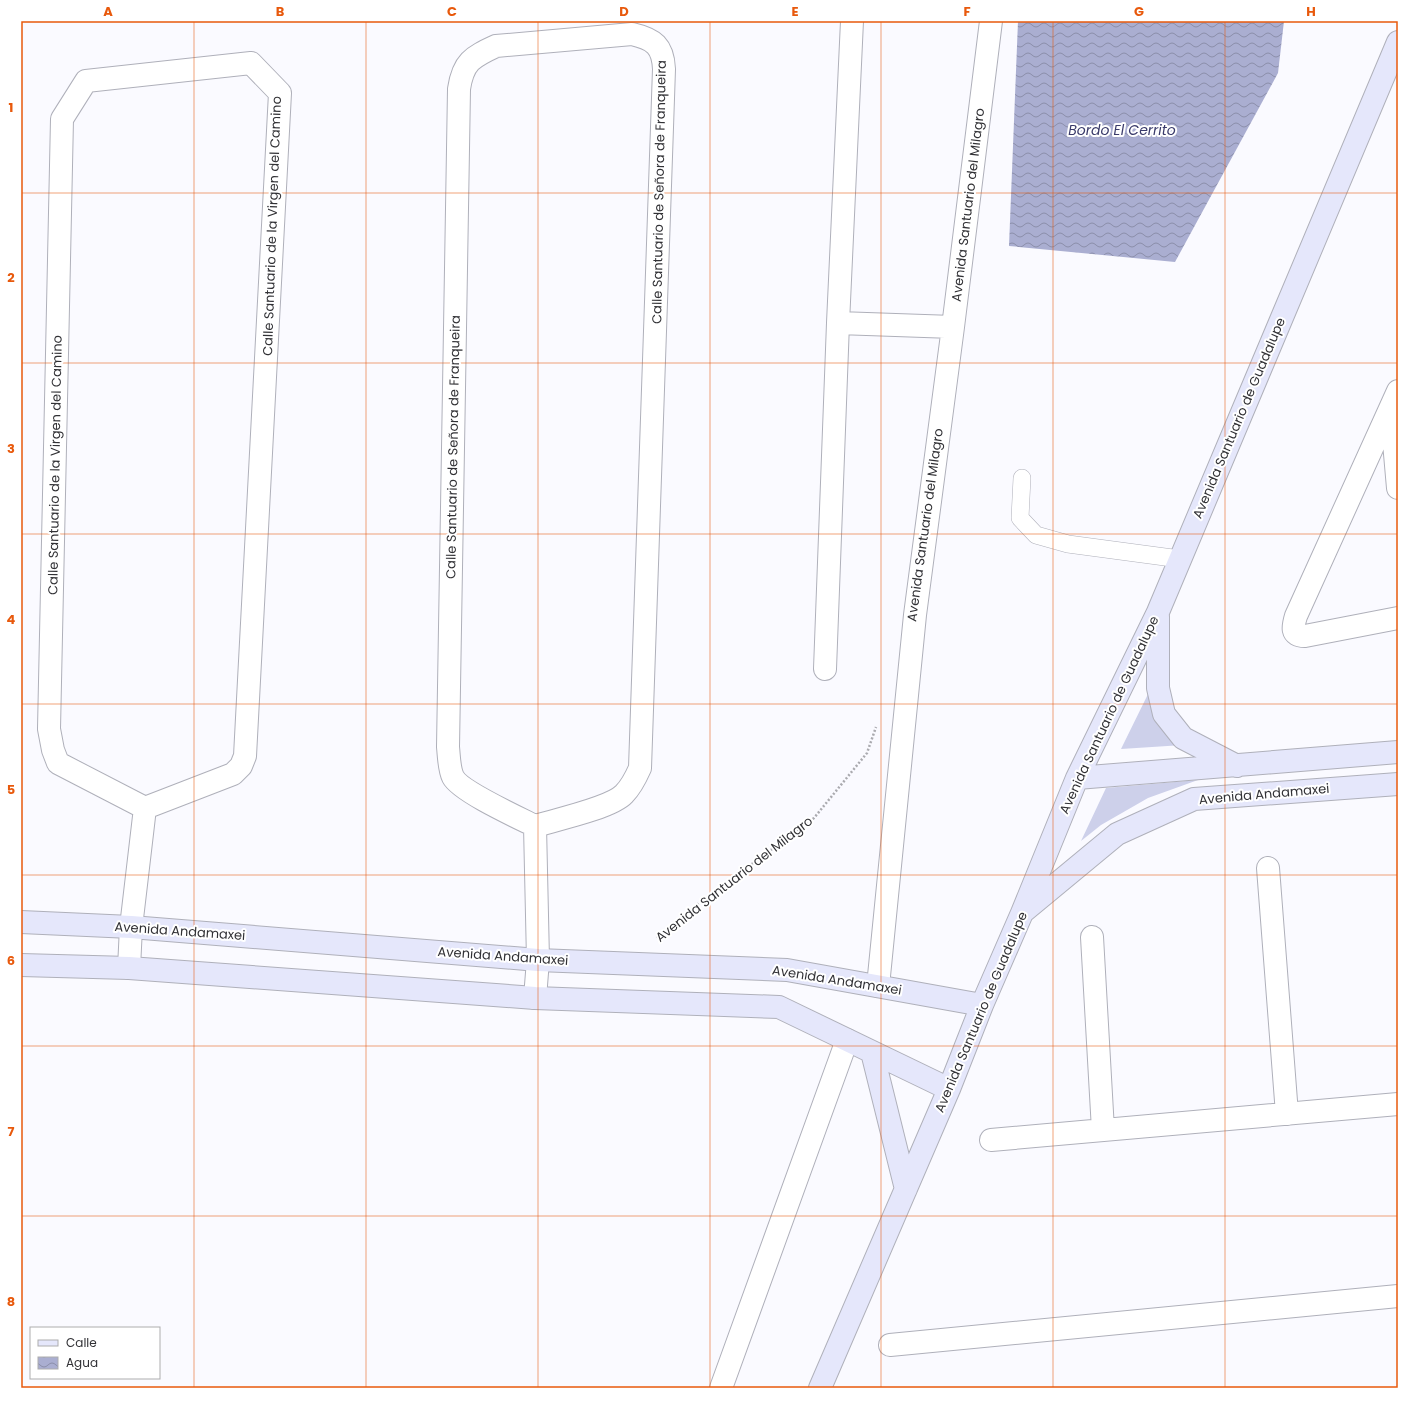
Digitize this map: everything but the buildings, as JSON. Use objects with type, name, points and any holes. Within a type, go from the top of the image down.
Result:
[{"type":"street","points":[[825,670],[838,323],[852,21]]},
{"type":"street","name":"Avenida Santuario del Milagro","points":[[878,986],[915,615],[991,21]]},
{"type":"street","name":"Calle Santuario de Señora de Franqueira","points":[[632,34],[646,37],[658,46],[663,57],[664,69],[640,768],[635,779],[624,795],[604,806],[535,826],[465,789],[454,778],[448,747],[459,90],[462,74],[469,62],[482,52],[496,46],[632,34]]},
{"type":"street","name":"Avenida Santuario de Guadalupe","points":[[820,1388],[949,1089],[982,1005],[1022,913],[1077,778],[1158,612],[1398,42]]},
{"type":"street","name":"Calle Santuario de la Virgen del Camino","points":[[251,63],[280,93],[245,756],[241,766],[233,774],[145,808],[58,763],[53,750],[49,729],[62,120],[86,81],[251,63]]},
{"type":"street","points":[[838,323],[953,327]]},
{"type":"street","points":[[1395,399],[1398,488]]},
{"type":"street","points":[[1395,399],[1296,616],[1293,627],[1295,633],[1305,636],[1398,618]]},
{"type":"street","points":[[1158,612],[1158,688],[1164,714],[1183,738],[1237,766]]},
{"type":"street","points":[[1077,778],[1398,752]]},
{"type":"street","name":"Avenida Andamaxei","points":[[1022,913],[1117,834],[1194,800],[1398,784]]},
{"type":"street","points":[[129,968],[131,927],[145,808]]},
{"type":"street","points":[[535,826],[538,960],[535,998]]},
{"type":"street","points":[[1268,868],[1287,1114]]},
{"type":"street","name":"Avenida Andamaxei","points":[[21,922],[131,927],[538,960],[787,970],[982,1005]]},
{"type":"street","points":[[1092,937],[1102,1130]]},
{"type":"street","points":[[21,965],[129,968],[535,998],[779,1007],[949,1089]]},
{"type":"street","points":[[721,1388],[847,1040]]},
{"type":"street","points":[[872,1052],[906,1188]]},
{"type":"street","points":[[991,1140],[1398,1104]]},
{"type":"street","points":[[890,1346],[1398,1296]]},
{"type":"lane","points":[[1022,478],[1020,518],[1036,535],[1068,544],[1180,559]]},
{"type":"path","name":"Avenida Santuario del Milagro","points":[[627,963],[698,904],[814,818],[867,754],[877,724]]},
{"type":"shaded area","points":[[1150,690],[1183,745],[1121,749]]},
{"type":"shaded area","points":[[1198,780],[1148,798],[1101,825],[1081,841],[1106,788]]},
{"type":"water","name":"Bordo El Cerrito","points":[[1018,21],[1284,21],[1278,73],[1175,262],[1009,246]]}]
